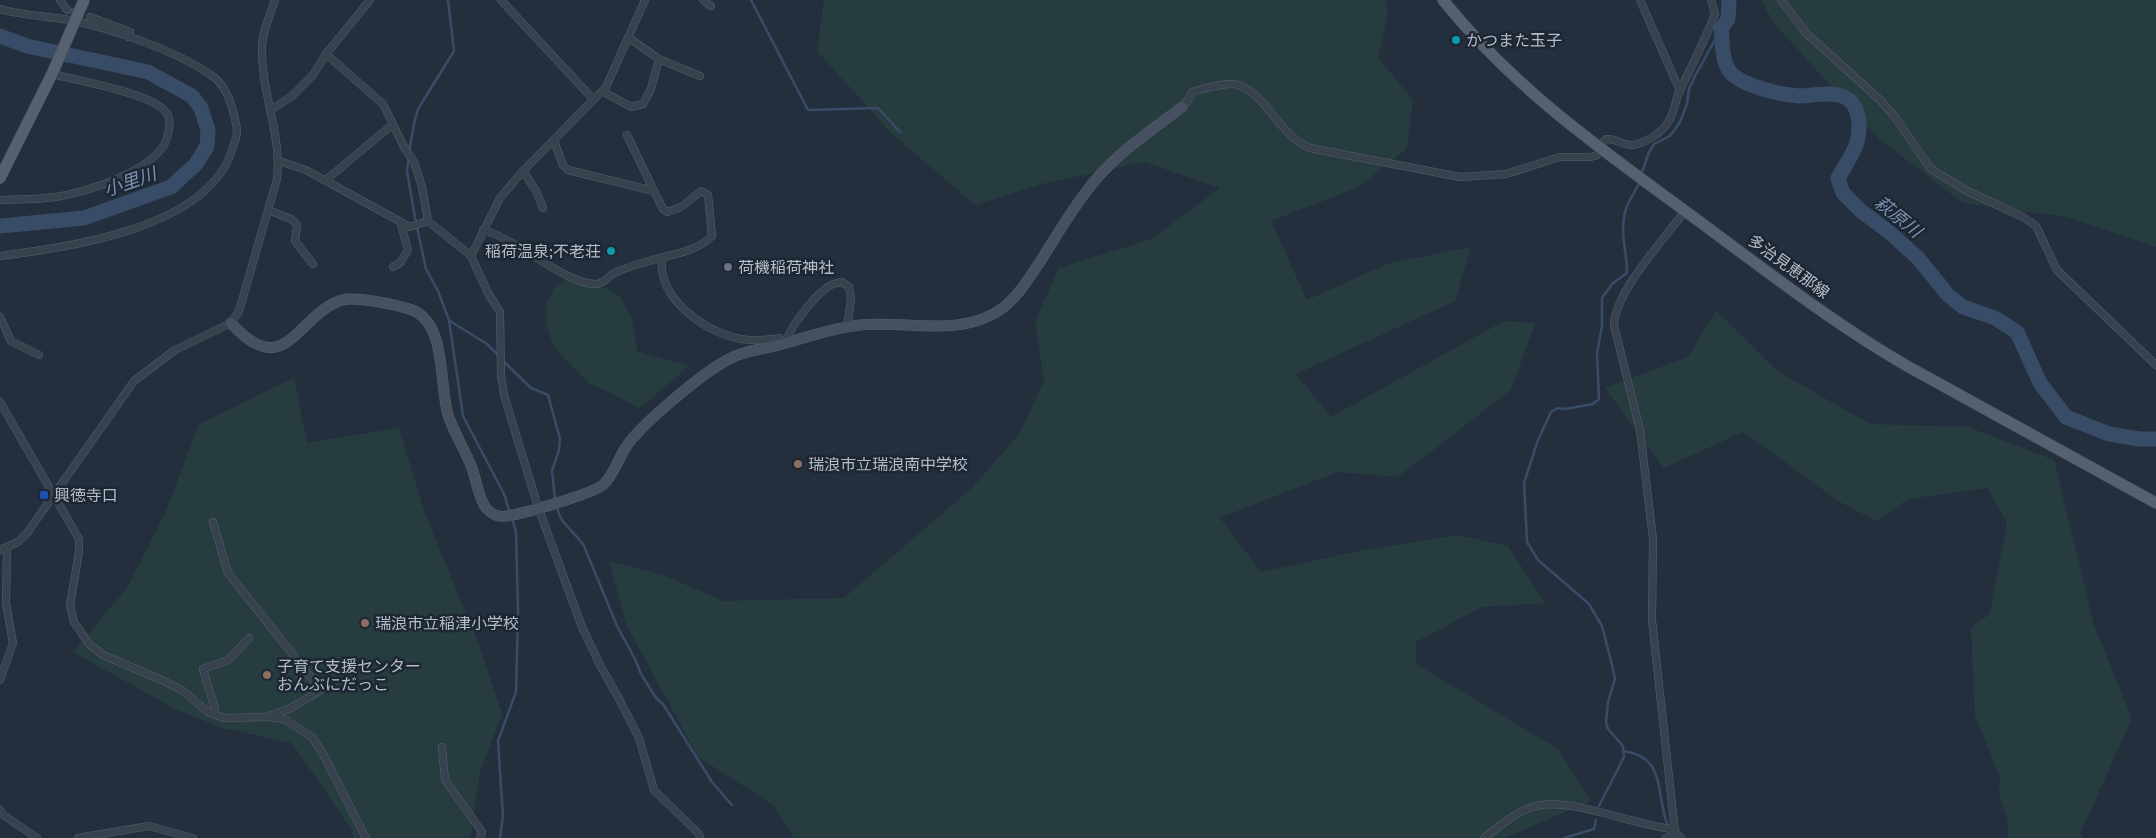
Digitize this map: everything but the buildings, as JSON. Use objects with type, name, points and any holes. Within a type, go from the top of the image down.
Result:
[{"type":"main road","points":[[0,178],[54,69],[84,0]]},
{"type":"main road","name":"多治見恵那線","points":[[1443,0],[1464,26],[1522,85],[1557,116],[1668,199],[1880,350],[2015,427],[2156,503]]},
{"type":"street","points":[[60,0],[68,10]]},
{"type":"street","points":[[0,680],[13,643],[6,603],[3,549],[27,534],[134,381],[175,350],[231,323],[239,312],[277,178],[279,161],[272,109],[263,69],[262,46],[266,26],[275,0]]},
{"type":"street","points":[[272,109],[292,96],[313,76],[326,54],[370,0]]},
{"type":"street","points":[[501,0],[593,99]]},
{"type":"street","points":[[471,256],[500,198],[523,171],[602,92],[609,82],[646,0]]},
{"type":"street","points":[[703,0],[711,6]]},
{"type":"street","points":[[1640,0],[1680,92]]},
{"type":"street","points":[[231,323],[247,340],[261,345],[276,347],[293,338],[329,306],[345,299],[359,299],[414,311],[427,321],[435,334],[448,415],[472,467],[483,504],[489,512],[499,517],[519,514],[591,493],[603,485],[613,472],[626,446],[638,432],[720,364],[743,352],[847,328],[876,324],[948,326],[972,323],[986,318],[1005,306],[1021,290],[1086,191],[1106,167],[1125,148],[1182,106],[1189,99],[1192,92],[1213,86],[1237,84],[1258,97],[1283,129],[1301,144],[1310,148],[1460,177],[1506,174],[1560,157],[1591,157],[1598,155],[1606,139],[1611,138],[1632,145],[1653,137],[1668,124],[1680,92],[1702,48],[1715,14],[1711,0]]},
{"type":"street","points":[[1781,0],[1807,34],[1880,100],[1894,116],[1931,169],[1973,195],[2023,217],[2036,226],[2057,270],[2156,365]]},
{"type":"street","points":[[0,10],[128,37],[180,56],[214,76],[232,103],[238,131],[228,162],[210,185],[181,210],[146,224],[102,238],[56,249],[0,256]]},
{"type":"street","points":[[90,17],[130,32],[128,37]]},
{"type":"street","points":[[629,38],[659,59],[700,76]]},
{"type":"street","points":[[326,54],[383,104],[404,147],[414,162],[422,186],[428,221],[471,256],[488,293],[500,312],[501,365],[504,395],[538,508],[582,627],[639,738],[654,790],[699,834],[700,838]]},
{"type":"street","points":[[602,92],[631,107],[643,104],[651,89],[659,59]]},
{"type":"street","points":[[0,200],[61,196],[106,183],[133,172],[158,153],[168,139],[170,121],[168,116],[165,110],[149,100],[54,69]]},
{"type":"street","points":[[326,180],[393,124]]},
{"type":"street","points":[[483,230],[498,234],[566,274],[596,284],[601,283],[613,274],[650,260],[662,259],[705,243],[712,236],[708,195],[701,191],[681,207],[667,212],[663,209],[627,135]]},
{"type":"street","points":[[554,141],[562,165],[568,170],[654,191]]},
{"type":"street","points":[[279,161],[306,170],[326,180],[410,227],[428,221]]},
{"type":"street","points":[[523,171],[536,191],[543,208]]},
{"type":"street","points":[[268,210],[291,219],[297,226],[295,241],[313,264]]},
{"type":"street","points":[[1680,838],[1675,830],[1652,620],[1653,539],[1640,430],[1635,401],[1614,326],[1615,317],[1625,292],[1685,211]]},
{"type":"street","points":[[393,267],[400,262],[408,250],[400,221]]},
{"type":"street","points":[[662,259],[663,278],[677,300],[693,317],[707,327],[733,337],[754,341],[780,338],[785,343]]},
{"type":"street","points":[[785,343],[788,334],[811,304],[832,284],[842,282],[849,287],[851,298],[847,328]]},
{"type":"street","points":[[0,318],[11,341],[39,355]]},
{"type":"street","points":[[0,402],[79,539],[79,552],[70,605],[74,622],[89,644],[103,655],[183,691],[214,715],[224,718],[265,717],[284,719],[312,737],[323,754],[366,838]]},
{"type":"street","points":[[213,522],[228,573],[321,690],[288,708],[265,717]]},
{"type":"street","points":[[214,715],[215,709],[203,669],[228,660],[249,638]]},
{"type":"street","points":[[442,747],[445,780],[482,832],[480,838]]},
{"type":"street","points":[[1484,838],[1519,813],[1533,807],[1550,804],[1566,805],[1657,828],[1675,830]]},
{"type":"street","points":[[0,810],[16,824],[37,838]]},
{"type":"street","points":[[78,838],[149,826],[193,838]]},
{"type":"street","points":[[1666,838],[1675,830]]},
{"type":"green space","points":[[824,0],[1385,0],[1388,14],[1378,57],[1413,100],[1407,148],[1359,187],[1271,221],[1307,300],[1387,264],[1471,247],[1455,301],[1296,374],[1331,417],[1504,321],[1535,323],[1511,390],[1398,477],[1337,472],[1220,518],[1261,572],[1364,550],[1457,535],[1508,546],[1545,603],[1482,607],[1416,642],[1416,664],[1558,749],[1591,801],[1504,838],[794,838],[773,805],[698,757],[627,626],[609,561],[663,575],[723,601],[844,598],[973,487],[1019,434],[1044,381],[1035,321],[1059,268],[1151,239],[1220,188],[1145,162],[1042,184],[975,205],[892,134],[817,51]]},
{"type":"green space","points":[[1761,0],[2156,0],[2156,247],[2067,217],[1963,203],[1879,139],[1774,23]]},
{"type":"green space","points":[[567,279],[581,285],[609,289],[619,296],[632,318],[637,351],[689,366],[639,409],[615,395],[590,384],[554,347],[546,325],[547,303],[554,288]]},
{"type":"green space","points":[[1716,310],[1779,372],[1870,424],[1968,427],[2054,460],[2094,625],[2132,718],[2081,832],[2083,838],[2008,838],[2007,818],[1999,794],[2000,777],[1975,715],[1971,631],[1974,625],[1990,614],[2007,523],[1987,488],[1908,499],[1877,521],[1840,502],[1743,432],[1664,468],[1605,388],[1688,357]]},
{"type":"green space","points":[[294,378],[307,443],[399,428],[425,514],[478,642],[502,714],[480,772],[470,838],[353,838],[352,830],[292,743],[222,728],[177,710],[73,652],[127,588],[166,511],[199,424]]},
{"type":"waterway","points":[[409,152],[418,109],[454,51],[448,0]]},
{"type":"waterway","points":[[751,0],[808,110],[878,108],[900,132]]},
{"type":"waterway","name":"萩原川","points":[[1729,0],[1728,19],[1721,29],[1724,58],[1731,73],[1753,86],[1783,94],[1799,96],[1830,94],[1842,96],[1848,99],[1855,108],[1859,120],[1858,139],[1838,178],[1843,193],[1861,211],[1888,231],[1918,258],[1948,295],[1963,307],[1995,318],[2017,332],[2040,383],[2066,417],[2109,434],[2139,439],[2156,439]]},
{"type":"waterway","points":[[1641,175],[1649,152],[1654,144],[1670,136],[1680,122],[1687,104],[1689,89],[1721,29]]},
{"type":"waterway","name":"小里川","points":[[0,36],[27,46],[148,72],[192,96],[201,108],[208,130],[207,146],[196,164],[171,187],[84,218],[0,226]]},
{"type":"waterway","points":[[409,157],[407,171],[415,218],[426,269],[438,291],[449,320],[463,416],[504,494],[510,513]]},
{"type":"waterway","points":[[1599,806],[1624,757],[1623,746],[1608,729],[1606,723],[1608,702],[1615,679],[1612,665],[1602,626],[1589,604],[1538,560],[1527,542],[1524,483],[1538,440],[1551,412],[1558,408],[1565,409],[1593,404],[1599,399],[1597,353],[1602,326],[1602,298],[1613,283],[1627,273],[1623,233],[1624,217],[1627,205],[1640,181]]},
{"type":"waterway","points":[[450,321],[487,344],[500,357]]},
{"type":"waterway","points":[[503,361],[531,388],[548,395],[560,439],[559,450],[552,471],[555,499]]},
{"type":"waterway","points":[[557,507],[561,519],[584,546],[617,626],[641,674],[656,698],[663,704],[712,782],[732,805]]},
{"type":"waterway","points":[[500,838],[503,816],[498,741],[516,692],[518,613],[516,532],[512,518]]},
{"type":"waterway","points":[[1623,751],[1638,755],[1647,761],[1654,770],[1669,828]]},
{"type":"waterway","points":[[1564,838],[1594,829],[1596,820]]},
{"type":"tunnel","points":[[67,10],[90,17]]},
{"type":"place","name":"かつまた玉子","points":[[1456,40]]},
{"type":"place","name":"稲荷温泉;不老荘","points":[[611,251]]},
{"type":"place","name":"荷機稲荷神社","points":[[728,267]]},
{"type":"place","name":"瑞浪市立瑞浪南中学校","points":[[798,464]]},
{"type":"place","name":"興徳寺口","points":[[44,495]]},
{"type":"place","name":"瑞浪市立稲津小学校","points":[[365,623]]},
{"type":"place","name":"子育て支援センター おんぶにだっこ","points":[[267,675]]}]
